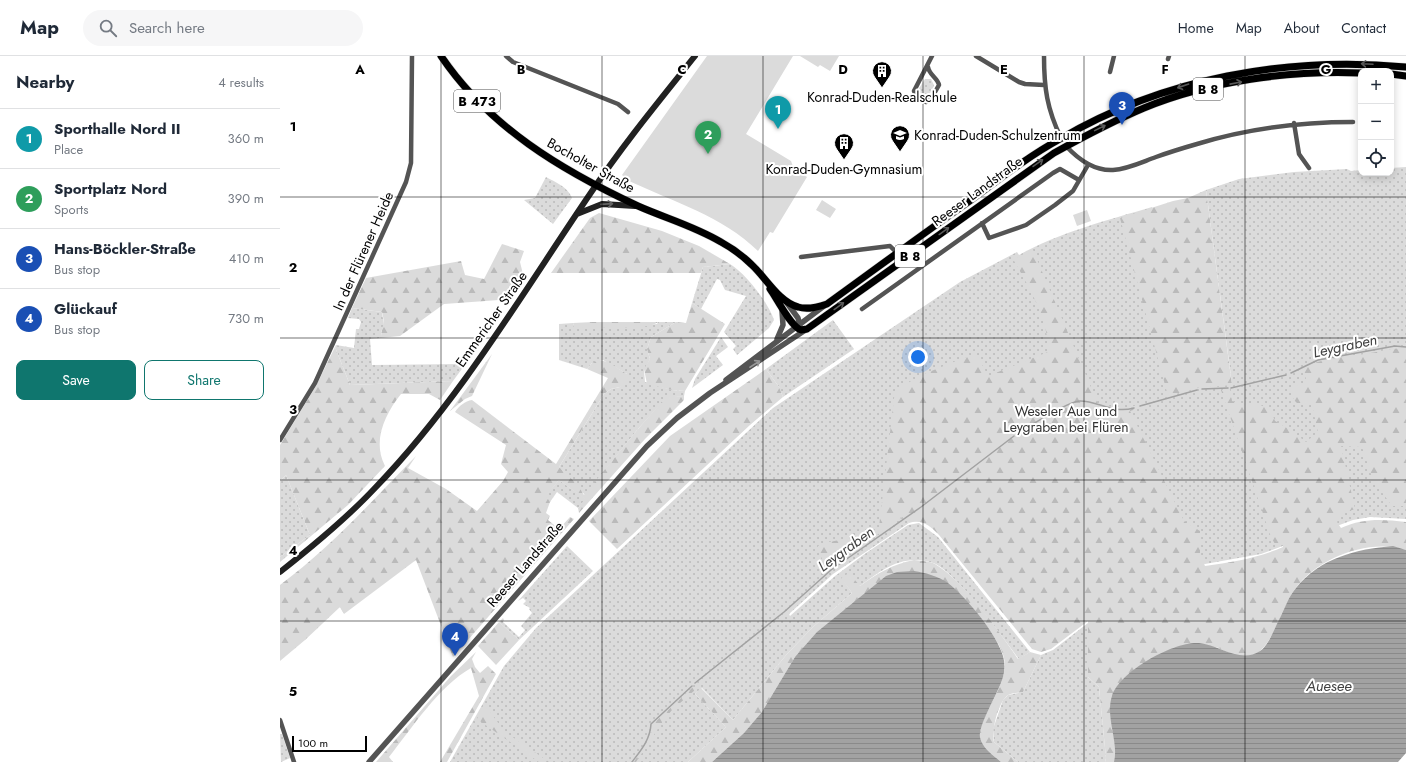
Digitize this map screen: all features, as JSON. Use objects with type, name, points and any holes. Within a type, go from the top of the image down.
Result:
[{"type":"main road","name":"Bocholter Straße","points":[[441,56],[479,103],[520,140],[596,186],[638,206],[708,234],[731,248],[752,264],[784,304],[801,329]]},
{"type":"main road","name":"Emmericher Straße","points":[[280,572],[345,518],[376,488],[413,445],[495,336],[596,186],[643,121],[695,56]]},
{"type":"main road","name":"Reeser Landstraße","points":[[827,304],[1015,168],[1061,138],[1091,122],[1139,101],[1191,83],[1232,74],[1309,64],[1356,63],[1406,67]]},
{"type":"main road","name":"Reeser Landstraße","points":[[801,329],[1012,182],[1066,146],[1097,129],[1145,108],[1196,91],[1274,76],[1336,72],[1358,73]]},
{"type":"main road","points":[[1394,74],[1406,76]]},
{"type":"main road","points":[[1061,138],[1066,146]]},
{"type":"main road","points":[[577,214],[602,204],[638,206]]},
{"type":"main road","name":"B 8","points":[[784,304],[804,309],[827,304]]},
{"type":"street","name":"In der Flürener Heide","points":[[280,440],[315,383],[406,182],[411,163],[412,56]]},
{"type":"street","points":[[506,56],[513,62],[618,104],[628,112]]},
{"type":"street","points":[[928,67],[930,73],[937,80],[939,85],[931,99],[926,102],[916,96],[914,91],[928,67],[932,56]]},
{"type":"street","points":[[976,56],[1019,82],[1025,84],[1044,85]]},
{"type":"street","points":[[1044,56],[1044,85],[1053,119],[1061,138]]},
{"type":"street","points":[[1110,72],[1114,56]]},
{"type":"street","points":[[1066,146],[1088,165],[1100,169],[1112,170],[1127,167],[1228,135],[1294,123],[1323,121],[1353,122]]},
{"type":"street","points":[[1294,123],[1299,154],[1309,168]]},
{"type":"street","points":[[982,223],[989,238],[1013,231],[1026,224],[1073,191],[1088,165]]},
{"type":"street","points":[[862,309],[1060,169],[1079,180]]},
{"type":"street","points":[[801,257],[890,246],[897,254]]},
{"type":"street","points":[[773,344],[780,334],[783,325],[784,304]]},
{"type":"street","name":"Reeser Landstraße","points":[[710,393],[801,329],[827,304]]},
{"type":"street","name":"Reeser Landstraße","points":[[369,762],[647,446],[678,418],[741,367],[773,344],[801,329]]},
{"type":"street","points":[[280,720],[282,731],[294,762]]},
{"type":"green space","points":[[707,56],[793,56],[746,134],[791,161],[794,169],[807,177],[773,233],[770,232],[758,251],[729,228],[713,219],[629,181],[622,175]]},
{"type":"green space","points":[[800,56],[839,56],[830,71],[820,65],[818,67]]},
{"type":"green space","points":[[925,79],[931,79],[934,85],[927,96],[922,95],[918,90]]},
{"type":"green space","name":"Weseler Aue und Leygraben bei Flüren","points":[[1406,167],[1406,519],[1370,517],[1353,520],[1261,554],[1205,564],[937,529],[921,520],[908,521],[909,523],[833,574],[789,614],[790,616],[835,576],[866,553],[908,525],[919,523],[938,537],[1030,652],[1019,659],[979,606],[954,578],[942,568],[926,561],[917,560],[900,562],[886,568],[860,586],[842,578],[852,593],[813,627],[787,654],[733,720],[702,688],[695,694],[726,727],[688,762],[450,762],[504,666],[536,628],[773,408],[960,282],[1017,252],[1019,255],[1050,240],[1101,222],[1152,207],[1232,384],[1206,190],[1239,179],[1294,172],[1347,169],[1351,171],[1358,170],[1358,176],[1394,176],[1394,168]]},
{"type":"green space","points":[[546,177],[568,191],[572,198],[553,224],[524,200],[535,198]]},
{"type":"green space","points":[[1206,190],[1232,385],[1198,388],[1168,396],[1120,218],[1173,201],[1188,198]]},
{"type":"green space","points":[[822,200],[836,209],[830,218],[816,210]]},
{"type":"green space","points":[[1087,210],[1091,221],[1077,226],[1073,215]]},
{"type":"green space","points":[[599,213],[662,231],[699,246],[730,264],[703,267],[701,273],[551,273],[590,218]]},
{"type":"green space","points":[[502,244],[524,251],[520,262],[523,274],[510,295],[499,300],[444,304],[400,336],[381,338],[383,323],[382,312],[352,308],[366,278],[461,261],[465,275],[484,279]]},
{"type":"green space","points":[[1033,250],[1098,404],[1122,409],[1142,404],[1143,407],[1130,411],[1184,521],[1200,531],[1200,553],[1205,566],[1254,557],[1283,547],[1283,545],[1275,544],[1271,537],[1221,390],[1230,389],[1232,401],[1267,408],[1275,421],[1289,429],[1306,442],[1318,432],[1312,405],[1299,405],[1294,400],[1290,391],[1293,386],[1307,383],[1303,367],[1336,358],[1392,349],[1406,349],[1406,506],[1392,506],[1373,480],[1362,447],[1341,446],[1355,509],[1341,514],[1337,522],[1341,528],[1357,522],[1373,520],[1406,522],[1406,550],[1392,547],[1360,549],[1345,553],[1316,568],[1295,589],[1276,628],[1263,648],[1256,654],[1244,657],[1216,647],[1114,762],[1105,762],[1106,758],[1099,687],[1088,677],[1088,621],[1051,649],[1041,652],[1032,649],[939,535],[926,524],[918,522],[909,523],[904,516],[824,572],[823,569],[826,566],[819,553],[818,546],[833,541],[865,535],[879,527],[895,390],[924,374],[976,353],[988,376],[1048,352],[1048,340],[1042,316],[1013,259]]},
{"type":"green space","points":[[730,264],[749,281],[767,305],[774,320],[769,328],[737,355],[733,349],[736,346],[724,332],[746,296],[725,290],[720,280],[717,279],[701,309],[692,303],[703,267]]},
{"type":"green space","points":[[692,303],[725,324],[685,391],[672,390],[647,384],[644,369],[650,359],[647,349],[651,337],[676,322],[686,323]]},
{"type":"green space","points":[[352,308],[382,312],[384,326],[381,332],[381,338],[370,339],[372,365],[462,364],[467,362],[453,381],[350,385],[335,347],[336,345],[354,348],[356,329],[359,329],[361,322],[359,319],[348,318]]},
{"type":"green space","points":[[833,320],[854,349],[783,397],[779,387],[766,369]]},
{"type":"green space","points":[[658,322],[676,322],[651,337],[647,349],[650,359],[644,371],[645,382],[672,390],[685,391],[684,396],[666,398],[638,429],[585,495],[559,467],[604,394],[611,389],[620,387],[627,374],[603,360],[592,363],[587,369],[559,360],[559,324],[573,323],[574,327],[627,327],[657,324]]},
{"type":"green space","points":[[658,322],[653,325],[632,328],[574,327],[573,323]]},
{"type":"green space","points":[[721,337],[728,347],[716,356],[723,365],[692,388],[695,379]]},
{"type":"green space","points":[[335,347],[350,385],[453,381],[440,400],[429,394],[401,394],[390,410],[382,428],[380,447],[381,457],[385,466],[348,505],[280,562],[280,557],[310,535],[286,475],[280,481],[280,445],[316,386]]},
{"type":"green space","points":[[492,354],[472,396],[465,399],[450,411]]},
{"type":"green space","points":[[599,360],[608,362],[630,376],[624,386],[611,389],[604,394],[559,467],[577,484],[584,495],[666,397],[684,396],[684,400],[645,439],[579,513],[578,508],[585,499],[559,480],[546,496],[550,502],[546,513],[550,516],[548,520],[559,529],[570,517],[574,519],[453,657],[416,560],[344,614],[340,607],[280,661],[280,585],[334,539],[416,456],[408,468],[446,489],[477,511],[503,481],[508,472],[501,464],[506,445],[455,412],[460,406],[467,401],[472,400],[556,464],[608,378],[587,369],[592,363]]},
{"type":"green space","points":[[766,369],[779,387],[783,397],[750,425],[617,549],[589,521],[670,436]]},
{"type":"green space","points":[[286,475],[310,535],[280,557],[280,481]]},
{"type":"green space","points":[[559,480],[586,499],[578,508],[557,492],[550,502],[545,496]]},
{"type":"green space","points":[[567,546],[593,571],[519,640],[499,622],[503,618],[503,622],[519,637],[525,630],[521,626],[532,613],[529,609],[530,608],[523,604],[526,601],[523,598],[518,601]]},
{"type":"green space","points":[[914,560],[935,564],[958,582],[980,607],[1018,659],[1030,652],[1041,655],[1023,692],[1009,694],[1004,699],[998,710],[994,725],[994,742],[1018,762],[1001,762],[988,751],[981,741],[980,730],[1001,684],[1005,665],[1004,657],[997,641],[969,605],[795,657],[763,712],[744,733],[712,762],[688,762],[726,727],[695,694],[701,688],[733,720],[787,654],[813,627],[852,593],[841,578],[849,573],[860,586],[886,570],[899,564]]},
{"type":"green space","points":[[499,622],[519,640],[496,665],[478,646]]},
{"type":"green space","points":[[1088,623],[1088,677],[1099,687],[1106,758],[1105,762],[1018,762],[994,742],[993,729],[1003,700],[1008,695],[1023,692],[1041,655],[1053,650]]},
{"type":"green space","points":[[476,652],[472,659],[475,667],[480,673],[488,666],[496,674],[447,762],[440,762],[479,696],[471,668],[448,685],[427,708],[389,757],[393,762],[376,762],[451,676]]},
{"type":"green space","points":[[693,687],[695,690],[672,710],[636,762],[633,762],[648,740],[652,725]]},
{"type":"green space","points":[[484,704],[505,732],[549,762],[539,762],[477,719]]},
{"type":"green space","points":[[280,734],[282,734],[290,758],[281,762]]},
{"type":"water","name":"Auesee","points":[[1393,546],[1406,550],[1406,753],[1398,762],[1114,762],[1115,746],[1110,704],[1117,686],[1136,668],[1163,652],[1188,644],[1207,644],[1230,653],[1245,656],[1260,651],[1272,636],[1287,602],[1294,591],[1316,569],[1327,562],[1352,553],[1379,547]]},
{"type":"water","points":[[914,571],[940,578],[956,590],[980,616],[999,647],[1004,661],[1004,674],[985,717],[980,732],[980,737],[985,748],[1001,762],[712,762],[744,733],[762,712],[795,657],[817,632],[886,576],[897,572]]},
{"type":"waterway","name":"Leygraben","points":[[1291,373],[1318,360],[1395,346],[1406,347]]},
{"type":"waterway","name":"Leygraben","points":[[1231,388],[1286,375]]},
{"type":"waterway","name":"Leygraben","points":[[1202,389],[1228,388]]},
{"type":"waterway","name":"Leygraben","points":[[1140,406],[1197,390]]},
{"type":"waterway","name":"Leygraben","points":[[1017,434],[1048,415],[1075,402],[1087,402],[1119,409],[1134,408]]},
{"type":"waterway","name":"Leygraben","points":[[695,683],[784,612],[831,570],[921,507],[1014,436]]},
{"type":"waterway","name":"Leygraben","points":[[632,762],[647,740],[651,724],[692,686]]},
{"type":"place","name":"Konrad-Duden-Realschule","points":[[882,88]]},
{"type":"place","name":"Hans-Böckler-Straße","points":[[1122,125]]},
{"type":"place","name":"Sporthalle Nord II","points":[[778,129]]},
{"type":"place","name":"Konrad-Duden-Schulzentrum","points":[[900,152]]},
{"type":"place","name":"Sportplatz Nord","points":[[708,154]]},
{"type":"place","name":"Konrad-Duden-Gymnasium","points":[[844,160]]},
{"type":"place","name":"Glückauf","points":[[455,656]]}]
